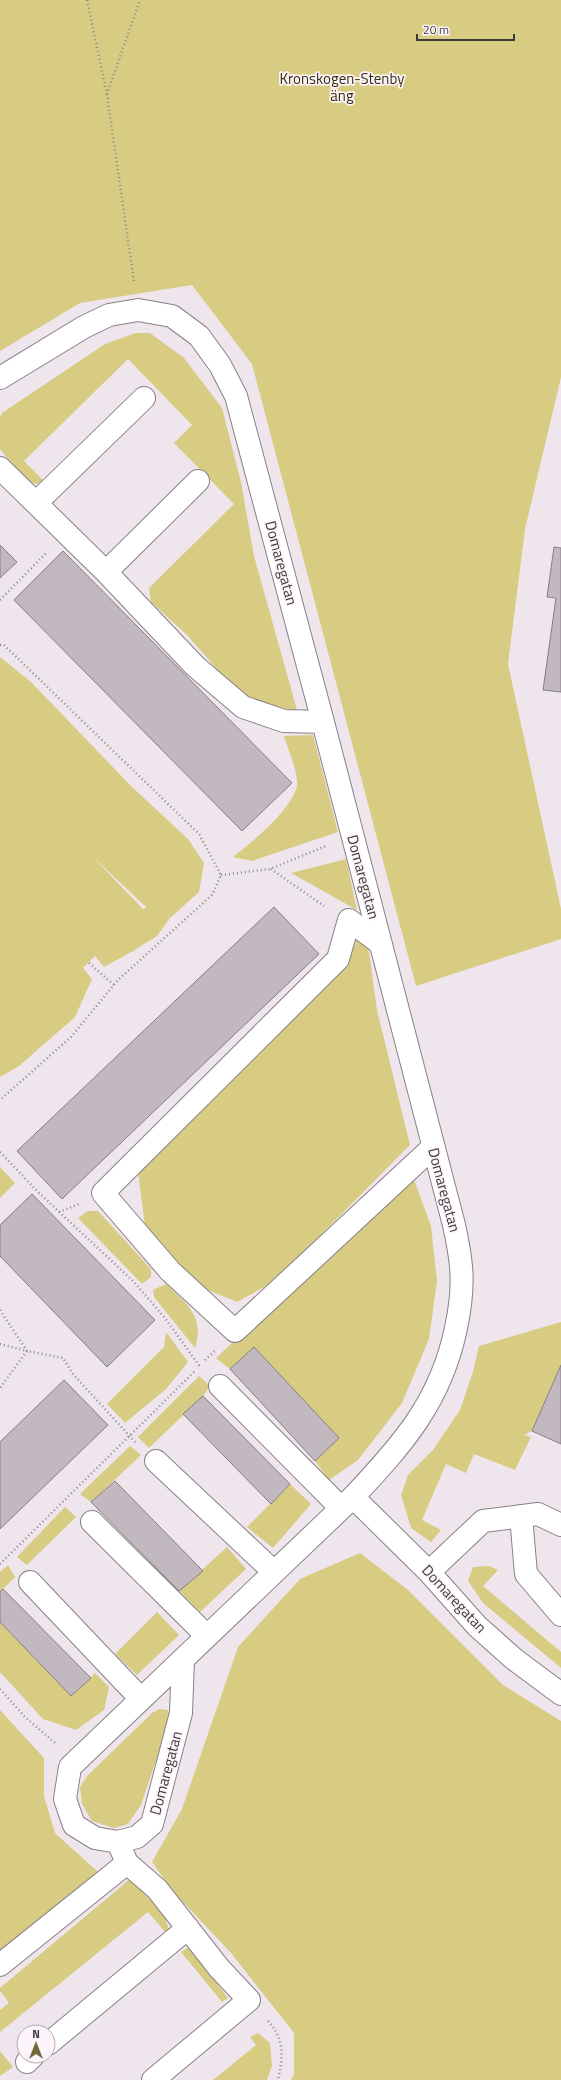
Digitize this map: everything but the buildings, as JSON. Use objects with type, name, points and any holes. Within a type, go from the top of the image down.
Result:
[{"type":"street","name":"Domaregatan","points":[[0,378],[84,327],[109,314],[138,310],[172,316],[199,336],[220,365],[236,396],[323,722],[454,1225],[462,1268],[460,1310],[452,1347],[440,1384],[420,1418],[393,1455],[347,1502],[70,1767],[65,1799],[74,1825],[95,1838],[118,1842],[137,1837],[152,1824],[181,1713],[183,1659]]},
{"type":"street","points":[[36,503],[144,398]]},
{"type":"street","points":[[0,468],[106,572],[195,666],[243,707],[284,721],[323,722]]},
{"type":"street","points":[[106,572],[198,481]]},
{"type":"street","points":[[380,944],[349,920],[338,959],[103,1193],[170,1271],[234,1331],[433,1147]]},
{"type":"street","points":[[220,1386],[347,1502]]},
{"type":"street","points":[[156,1461],[274,1572]]},
{"type":"street","name":"Domaregatan","points":[[347,1502],[429,1572],[477,1626],[514,1659],[561,1694]]},
{"type":"street","points":[[429,1572],[483,1521],[538,1514],[561,1525]]},
{"type":"street","points":[[521,1516],[526,1574],[561,1615]]},
{"type":"street","points":[[92,1522],[207,1636]]},
{"type":"street","points":[[30,1582],[141,1699]]},
{"type":"street","points":[[118,1842],[126,1863],[157,1888],[219,1968],[249,2000],[153,2080]]},
{"type":"street","points":[[0,1965],[126,1863]]},
{"type":"street","points":[[56,2037],[188,1928]]},
{"type":"path","points":[[87,0],[107,95],[138,310]]},
{"type":"path","points":[[107,95],[140,0]]},
{"type":"path","points":[[0,600],[66,533]]},
{"type":"path","points":[[0,645],[4,645],[199,834],[221,875]]},
{"type":"path","points":[[221,875],[270,869],[352,836]]},
{"type":"path","points":[[270,869],[320,903],[349,920]]},
{"type":"path","points":[[0,1100],[71,1037],[114,985],[212,895],[221,875]]},
{"type":"path","points":[[89,963],[114,985]]},
{"type":"path","points":[[0,1152],[37,1191],[133,1282],[165,1318],[200,1366]]},
{"type":"path","points":[[0,1310],[27,1351]]},
{"type":"path","points":[[0,1564],[234,1331]]},
{"type":"path","points":[[0,1344],[63,1358],[73,1374],[129,1436]]},
{"type":"path","points":[[0,1388],[27,1351]]},
{"type":"path","points":[[0,1688],[25,1717],[76,1761]]},
{"type":"path","points":[[249,2000],[278,2032],[282,2058],[278,2080]]},
{"type":"green space","name":"Kronskogen-Stenby äng","points":[[0,0],[561,0],[561,377],[525,529],[508,664],[561,909],[561,939],[416,986],[252,364],[192,285],[80,303],[0,351]]},
{"type":"green space","points":[[136,333],[150,333],[184,358],[222,408],[241,482],[254,556],[297,710],[262,706],[237,692],[187,635],[151,602],[149,588],[234,504],[174,443],[192,425],[128,359],[24,461],[45,482],[36,484],[25,480],[0,449],[0,418],[2,413],[105,344]]},
{"type":"green space","points":[[0,657],[31,682],[131,786],[188,839],[204,863],[199,892],[169,919],[157,936],[133,951],[104,967],[95,956],[83,968],[92,979],[75,1017],[19,1066],[0,1077]],"holes":[[[91,855],[146,907],[143,909]]]},
{"type":"green space","points":[[313,735],[338,832],[252,861],[233,857],[262,833],[283,811],[296,790],[297,781],[295,770],[284,736]]},
{"type":"green space","points":[[346,859],[357,910],[291,873]]},
{"type":"green space","points":[[353,932],[367,937],[377,1010],[410,1145],[275,1281],[237,1302],[201,1287],[145,1227],[138,1171]]},
{"type":"green space","points":[[0,1167],[15,1183],[0,1198]]},
{"type":"green space","points":[[412,1174],[431,1226],[437,1281],[429,1339],[402,1403],[358,1460],[329,1480],[315,1461],[339,1438],[254,1347],[230,1369],[216,1358]]},
{"type":"green space","points":[[88,1211],[98,1211],[151,1269],[151,1277],[142,1284],[78,1218]]},
{"type":"green space","points":[[166,1284],[187,1305],[196,1319],[198,1328],[195,1348],[154,1297],[153,1290]]},
{"type":"green space","points":[[561,1322],[561,1365],[532,1431],[524,1435],[531,1437],[515,1470],[474,1454],[466,1473],[446,1464],[422,1520],[441,1530],[431,1542],[411,1528],[401,1495],[408,1475],[433,1450],[460,1410],[473,1372],[479,1346]]},
{"type":"green space","points":[[166,1332],[188,1362],[166,1389],[125,1423],[107,1404],[164,1347]]},
{"type":"green space","points":[[199,1376],[210,1386],[203,1396],[149,1448],[138,1437]]},
{"type":"green space","points":[[130,1446],[141,1455],[91,1502],[80,1494]]},
{"type":"green space","points":[[290,1484],[311,1504],[273,1548],[247,1527]]},
{"type":"green space","points":[[65,1507],[76,1517],[27,1565],[17,1557]]},
{"type":"green space","points":[[227,1547],[246,1569],[200,1612],[179,1591]]},
{"type":"green space","points":[[360,1553],[408,1590],[503,1685],[561,1721],[561,2080],[291,2080],[294,2074],[294,2033],[231,1953],[171,1889],[152,1862],[182,1809],[238,1647],[300,1579]]},
{"type":"green space","points":[[8,1565],[15,1577],[0,1592],[0,1572]]},
{"type":"green space","points":[[489,1566],[498,1570],[483,1586],[561,1652],[561,1668],[483,1603],[468,1581],[473,1567]]},
{"type":"green space","points":[[157,1612],[179,1635],[137,1675],[115,1654]]},
{"type":"green space","points":[[0,1622],[71,1696],[95,1673],[109,1687],[104,1710],[76,1730],[43,1719],[0,1672]]},
{"type":"green space","points":[[159,1709],[168,1710],[170,1719],[141,1805],[128,1824],[114,1828],[92,1821],[82,1804],[80,1787],[87,1776],[152,1713]]},
{"type":"green space","points":[[0,1710],[44,1758],[44,1796],[55,1833],[98,1872],[0,1957]]},
{"type":"green space","points":[[130,1879],[163,1913],[169,1929],[165,1932],[148,1912],[0,2032],[0,2010],[9,2003],[0,1991],[0,1988]]},
{"type":"green space","points":[[189,1947],[228,1998],[222,2002],[181,1952]]},
{"type":"green space","points":[[258,2033],[270,2043],[272,2066],[267,2080],[213,2080],[256,2045],[250,2037]]},
{"type":"green space","points":[[0,2051],[13,2067],[0,2076]]}]
